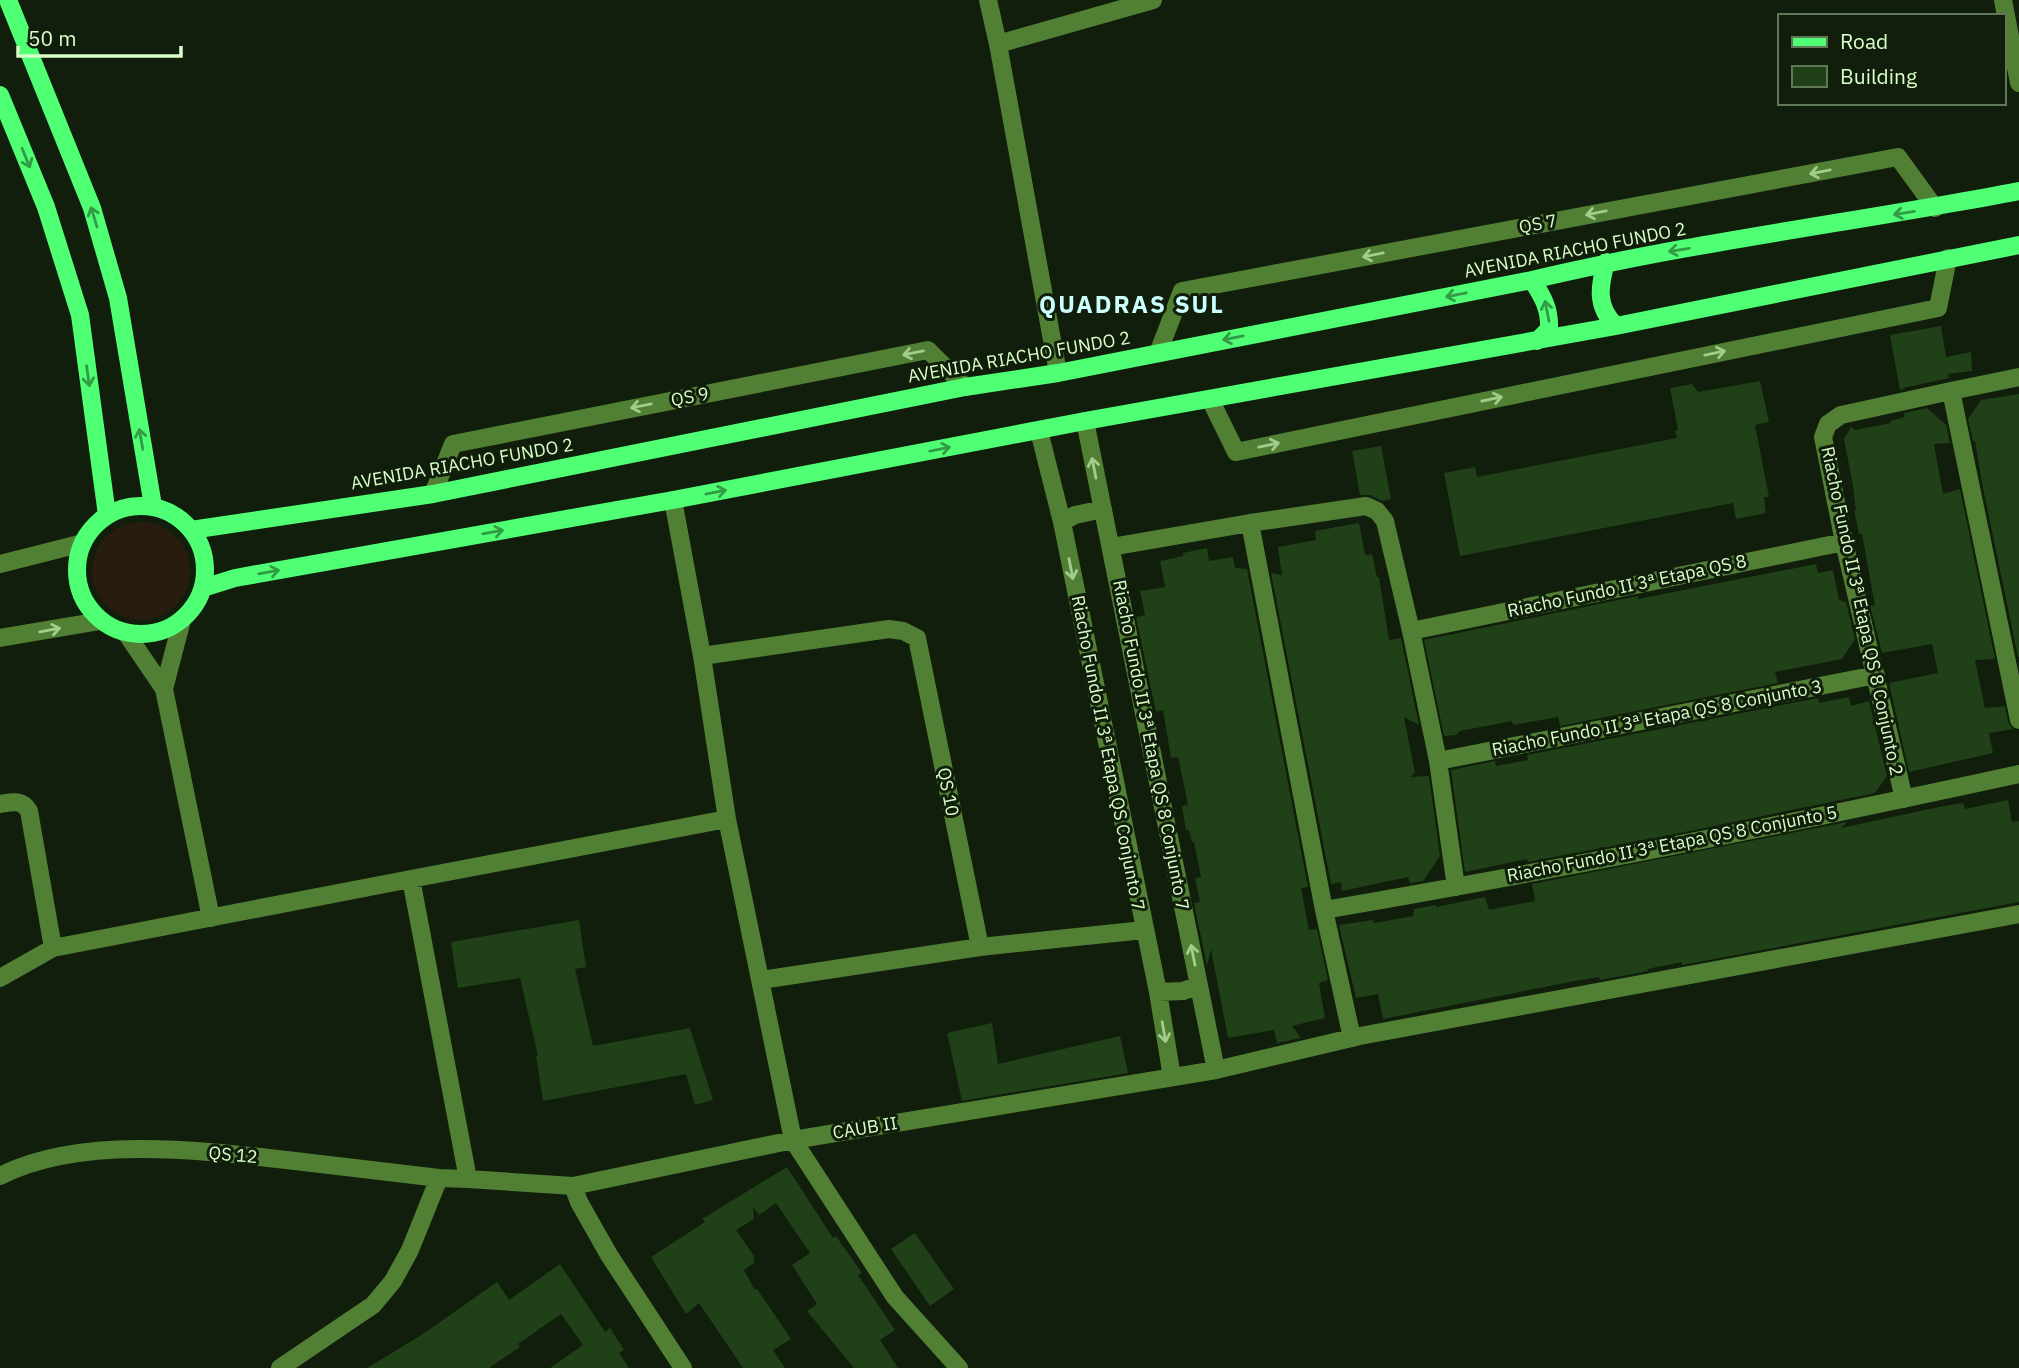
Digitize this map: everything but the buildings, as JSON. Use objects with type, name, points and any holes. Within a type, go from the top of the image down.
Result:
[{"type":"main road","points":[[8,0],[92,208],[118,299],[152,506]]},
{"type":"main road","points":[[0,95],[46,207],[80,315],[107,515]]},
{"type":"main road","name":"AVENIDA RIACHO FUNDO 2","points":[[191,530],[433,494],[965,387],[1058,373],[1532,280],[1606,262],[1935,208],[2019,191]]},
{"type":"main road","points":[[203,588],[234,578],[673,500],[1085,421],[1537,341],[2019,245]]},
{"type":"main road","points":[[1606,262],[1600,283],[1600,302],[1606,316],[1616,326]]},
{"type":"main road","points":[[1532,280],[1545,300],[1549,317],[1549,329],[1537,341]]},
{"type":"main road","points":[[152,506],[180,519],[191,530],[201,548],[205,568],[203,588],[195,606],[182,620],[165,630],[146,635],[126,633],[100,621],[87,605],[78,585],[77,564],[83,543],[93,527],[107,515],[121,509],[152,506]]},
{"type":"street","points":[[988,0],[1058,373]]},
{"type":"street","points":[[998,44],[1153,0]]},
{"type":"street","points":[[2003,0],[2019,83]]},
{"type":"street","name":"QS 7","points":[[1158,353],[1182,291],[1898,157],[1935,208]]},
{"type":"street","points":[[1210,399],[1236,452],[1938,308],[1948,258]]},
{"type":"street","name":"QS 9","points":[[433,494],[453,444],[466,441],[928,350],[965,387]]},
{"type":"street","points":[[2019,377],[1951,391],[2019,720]]},
{"type":"street","name":"Riacho Fundo II 3ª Etapa QS 8 Conjunto 2","points":[[1903,799],[1844,542],[1824,438],[1828,424],[1841,415],[1951,391]]},
{"type":"street","name":"Riacho Fundo II 3ª Etapa QS 8 Conjunto 7","points":[[1085,421],[1216,1070]]},
{"type":"street","name":"Riacho Fundo II 3ª Etapa QS Conjunto 7","points":[[1039,431],[1062,522],[1172,1077]]},
{"type":"street","points":[[673,500],[702,656],[727,819],[793,1140],[895,1297],[959,1368]]},
{"type":"street","points":[[1111,547],[1366,506],[1377,511],[1385,521],[1411,631],[1438,761],[1456,887]]},
{"type":"street","points":[[1062,522],[1075,515],[1102,509]]},
{"type":"street","points":[[1250,523],[1324,910],[1352,1038],[2019,914]]},
{"type":"street","name":"Riacho Fundo II 3ª Etapa QS 8","points":[[1411,631],[1844,542]]},
{"type":"street","points":[[0,564],[83,543]]},
{"type":"street","points":[[164,689],[182,620]]},
{"type":"street","points":[[0,638],[100,621]]},
{"type":"street","name":"QS 10","points":[[702,656],[889,629],[903,631],[917,638],[980,947]]},
{"type":"street","points":[[126,633],[164,689],[211,918]]},
{"type":"street","name":"Riacho Fundo II 3ª Etapa QS 8 Conjunto 3","points":[[1438,761],[1876,675]]},
{"type":"street","name":"Riacho Fundo II 3ª Etapa QS 8 Conjunto 5","points":[[1324,910],[1456,887],[2019,774]]},
{"type":"street","points":[[0,804],[25,804],[29,811],[53,948]]},
{"type":"street","points":[[0,978],[53,948],[727,819]]},
{"type":"street","points":[[411,879],[468,1179]]},
{"type":"street","points":[[761,980],[980,947],[1144,930]]},
{"type":"street","points":[[1157,992],[1183,991],[1199,985]]},
{"type":"street","name":"CAUB II","points":[[573,1185],[793,1140],[1216,1070],[1352,1038]]},
{"type":"street","name":"QS 12","points":[[0,1176],[51,1158],[111,1149],[221,1152],[439,1178],[573,1185]]},
{"type":"street","points":[[279,1368],[373,1305],[393,1282],[410,1250],[439,1178]]},
{"type":"street","points":[[573,1185],[579,1202],[609,1255],[683,1368]]},
{"type":"shaded area","points":[[141,522],[160,526],[175,537],[186,552],[190,571],[186,590],[175,605],[160,616],[141,620],[122,616],[107,605],[96,590],[92,571],[96,552],[107,537],[122,526]]},
{"type":"district","name":"QUADRAS SUL","points":[[1132,305]]}]
